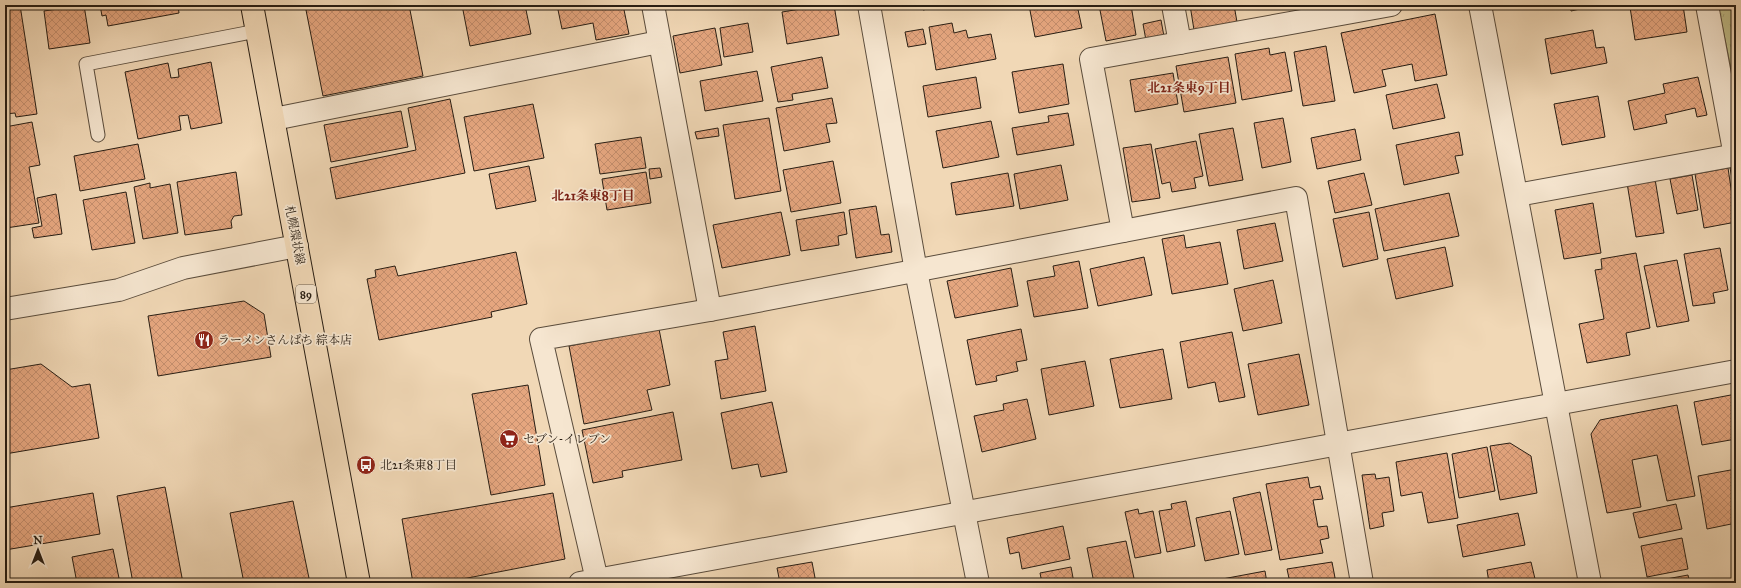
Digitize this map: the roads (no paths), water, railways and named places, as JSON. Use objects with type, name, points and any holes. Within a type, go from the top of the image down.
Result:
[{"type":"main road","name":"札幌環状線","points":[[252,5],[359,583]]},
{"type":"street","points":[[653,5],[710,310]]},
{"type":"street","points":[[869,5],[916,271],[978,583]]},
{"type":"street","points":[[1173,5],[1180,43]]},
{"type":"street","points":[[1123,231],[1091,59],[1391,5]]},
{"type":"street","points":[[1480,5],[1590,583]]},
{"type":"street","points":[[1517,195],[1735,156],[1707,5]]},
{"type":"street","points":[[274,119],[659,42]]},
{"type":"street","points":[[1362,583],[1339,444],[1296,198],[710,310],[541,339],[588,581],[965,513],[1339,444],[1556,405],[1736,371]]},
{"type":"street","points":[[5,310],[119,290],[183,268],[297,246]]},
{"type":"lane","points":[[98,135],[86,64],[257,32]]},
{"type":"place","name":"ラーメンさんぱち 綜本店","points":[[204,340]]},
{"type":"place","name":"セブン-イレブン","points":[[509,439]]},
{"type":"place","name":"北21条東8丁目","points":[[366,465]]},
{"type":"district","name":"北21条東9丁目","points":[[1189,88]]},
{"type":"district","name":"北21条東8丁目","points":[[593,196]]}]
